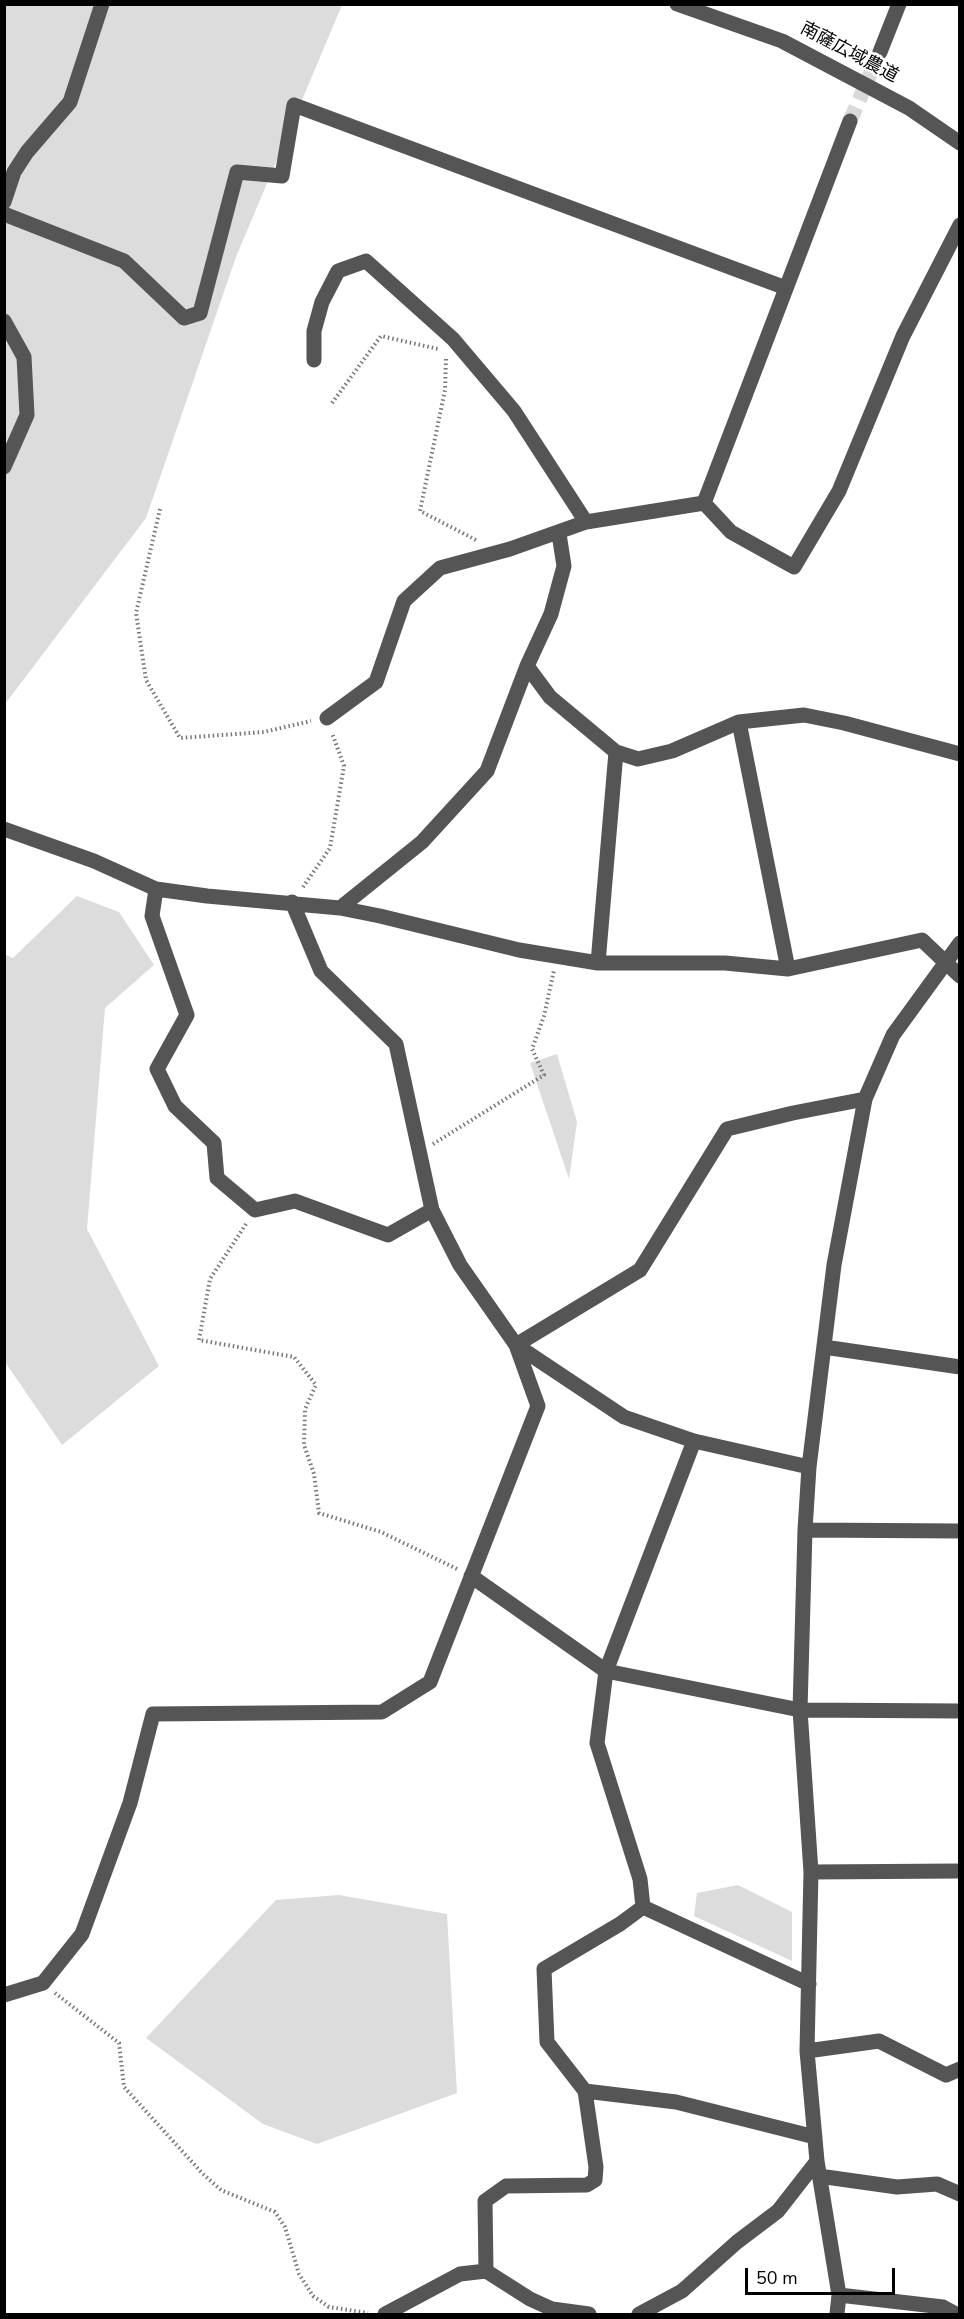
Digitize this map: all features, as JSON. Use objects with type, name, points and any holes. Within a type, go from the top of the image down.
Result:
[{"type":"street","points":[[4,201],[14,172],[27,152],[70,102],[102,4]]},
{"type":"street","name":"南薩広域農道","points":[[677,4],[782,40],[909,108],[960,143]]},
{"type":"street","points":[[880,52],[899,4]]},
{"type":"street","points":[[4,214],[124,261],[184,318],[200,313],[237,172],[282,176],[294,105],[786,288]]},
{"type":"street","points":[[704,503],[849,121]]},
{"type":"street","points":[[704,503],[731,532],[794,567],[840,491],[903,336],[960,225]]},
{"type":"street","points":[[314,360],[314,331],[327,291],[338,272],[366,261],[453,339],[514,411],[586,522]]},
{"type":"street","points":[[4,321],[24,357],[27,415],[4,467]]},
{"type":"street","points":[[327,718],[376,682],[404,601],[440,568],[559,534],[586,522],[704,503]]},
{"type":"street","points":[[340,908],[422,842],[487,771],[527,666],[551,614],[564,566],[559,534]]},
{"type":"street","points":[[527,666],[550,698],[616,752],[638,759],[672,751],[739,722],[804,715],[844,723],[960,754]]},
{"type":"street","points":[[739,722],[788,969]]},
{"type":"street","points":[[598,963],[616,752]]},
{"type":"street","points":[[4,829],[94,861],[156,889],[340,908],[519,950],[598,963],[725,963],[788,969],[922,940],[960,976]]},
{"type":"street","points":[[156,889],[152,916],[187,1015],[157,1069],[175,1106],[214,1143],[217,1178],[255,1210],[295,1201],[388,1235],[432,1210]]},
{"type":"street","points":[[4,1995],[43,1983],[82,1934],[130,1803],[153,1714],[382,1712],[430,1682],[538,1406],[516,1345],[460,1265],[432,1210],[396,1044],[321,971],[292,902]]},
{"type":"street","points":[[837,2314],[839,2295],[818,2169],[807,2050],[811,1872],[800,1710],[809,1467],[834,1265],[866,1099],[893,1035],[945,960],[960,943]]},
{"type":"street","points":[[516,1345],[640,1270],[727,1129],[866,1099]]},
{"type":"street","points":[[516,1345],[624,1417],[694,1441],[809,1467]]},
{"type":"street","points":[[824,1347],[960,1367]]},
{"type":"street","points":[[643,1907],[640,1879],[597,1743],[606,1671],[694,1441]]},
{"type":"street","points":[[805,1530],[960,1531]]},
{"type":"street","points":[[471,1576],[606,1671],[800,1710],[960,1711]]},
{"type":"street","points":[[811,1872],[960,1871]]},
{"type":"street","points":[[643,1907],[808,1984]]},
{"type":"street","points":[[486,2271],[485,2201],[506,2186],[587,2185],[595,2180],[596,2167],[585,2091],[547,2042],[544,1969],[620,1924],[643,1907]]},
{"type":"street","points":[[807,2050],[879,2041],[946,2075],[960,2069]]},
{"type":"street","points":[[585,2091],[676,2102],[815,2137]]},
{"type":"street","points":[[818,2169],[897,2187],[937,2184],[960,2194]]},
{"type":"street","points":[[650,2312],[682,2291],[737,2242],[778,2211],[818,2169]]},
{"type":"street","points":[[385,2314],[460,2274],[486,2271],[530,2299],[552,2309],[589,2314]]},
{"type":"street","points":[[839,2295],[943,2307],[956,2314]]},
{"type":"path","points":[[332,403],[381,336],[447,351],[446,390],[420,512],[500,552]]},
{"type":"path","points":[[160,509],[136,613],[146,680],[180,738],[264,732],[327,718],[344,766],[330,848],[292,902]]},
{"type":"path","points":[[420,1153],[459,1126],[544,1075],[532,1049],[544,1016],[557,956]]},
{"type":"path","points":[[255,1210],[210,1279],[199,1340],[294,1357],[316,1384],[305,1408],[304,1445],[314,1474],[319,1513],[381,1532],[471,1576]]},
{"type":"path","points":[[43,1983],[119,2043],[124,2087],[202,2173],[221,2190],[275,2212],[285,2227],[299,2274],[313,2296],[329,2307],[375,2314]]},
{"type":"shaded area","points":[[5,5],[342,5],[236,257],[146,518],[5,704]]},
{"type":"shaded area","points":[[77,896],[119,912],[154,965],[105,1008],[87,1229],[159,1366],[62,1445],[5,1362],[4,954],[13,958]]},
{"type":"shaded area","points":[[557,1054],[577,1122],[569,1179],[530,1063]]},
{"type":"shaded area","points":[[738,1885],[792,1912],[792,1961],[694,1916],[697,1893]]},
{"type":"shaded area","points":[[339,1895],[447,1914],[457,2093],[317,2144],[263,2124],[146,2038],[276,1900]]},
{"type":"tunnel","points":[[850,121],[880,52]]}]
